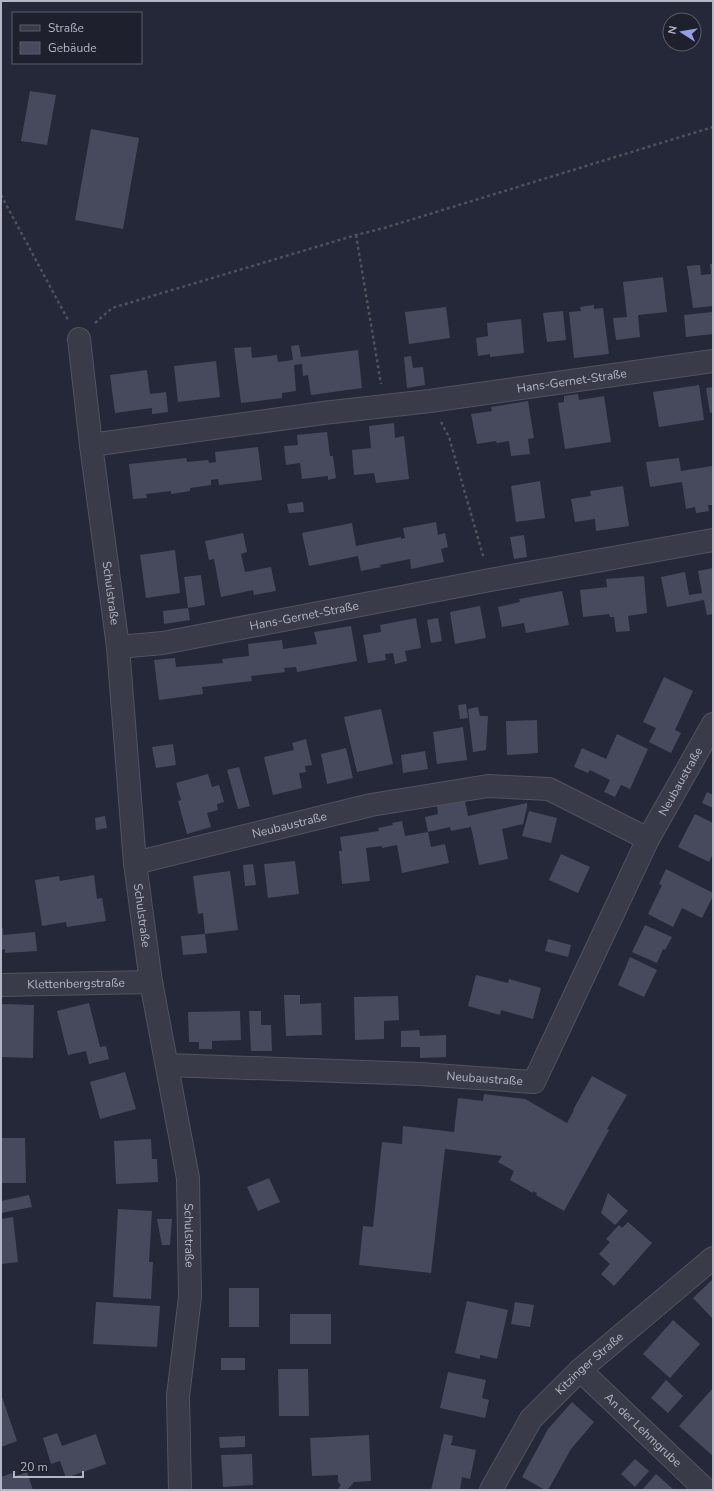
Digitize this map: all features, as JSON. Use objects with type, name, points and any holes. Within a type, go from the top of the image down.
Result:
[{"type":"street","name":"Schulstraße","points":[[79,339],[91,445],[118,648],[135,863],[151,982],[168,1065],[188,1178],[190,1296],[178,1396],[180,1490]]},
{"type":"street","name":"Hans-Gernet-Straße","points":[[91,445],[316,414],[430,401],[713,361]]},
{"type":"street","name":"Hans-Gernet-Straße","points":[[118,648],[163,643],[490,580],[713,540]]},
{"type":"street","name":"Neubaustraße","points":[[168,1065],[420,1074],[534,1082],[648,839],[713,724]]},
{"type":"street","name":"Neubaustraße","points":[[135,863],[371,805],[488,786],[549,789],[648,839]]},
{"type":"street","name":"Klettenbergstraße","points":[[1,985],[151,982]]},
{"type":"street","name":"Kitzinger Straße","points":[[490,1490],[531,1418],[580,1370],[713,1258]]},
{"type":"street","name":"An der Lehmgrube","points":[[580,1370],[706,1490]]},
{"type":"path","points":[[1,195],[79,339],[112,308],[384,228],[713,127]]},
{"type":"path","points":[[356,235],[384,406]]},
{"type":"path","points":[[430,401],[449,437],[490,580]]},
{"type":"building","points":[[30,91],[56,95],[47,145],[21,141]]},
{"type":"building","points":[[91,129],[139,138],[123,229],[75,220]]},
{"type":"building","points":[[710,264],[713,264],[713,306],[693,308],[687,266],[700,265],[701,275],[711,274]]},
{"type":"building","points":[[663,277],[667,312],[638,315],[640,337],[616,340],[613,318],[627,317],[623,282]]},
{"type":"building","points":[[594,305],[594,309],[603,308],[609,354],[574,358],[569,312],[581,311],[580,307]]},
{"type":"building","points":[[446,307],[450,338],[409,344],[405,312]]},
{"type":"building","points":[[563,311],[566,340],[547,342],[543,313]]},
{"type":"building","points":[[713,312],[713,334],[686,337],[684,315]]},
{"type":"building","points":[[521,319],[524,353],[490,357],[490,354],[478,356],[476,338],[488,336],[487,323]]},
{"type":"building","points":[[299,345],[301,357],[358,350],[362,388],[311,395],[308,375],[303,376],[302,364],[294,365],[296,391],[282,393],[282,398],[241,403],[234,348],[251,347],[252,358],[277,355],[278,362],[293,360],[291,346]]},
{"type":"building","points":[[411,356],[413,368],[423,367],[425,385],[407,388],[404,357]]},
{"type":"building","points":[[216,361],[220,397],[178,402],[174,366]]},
{"type":"building","points":[[147,370],[150,394],[166,392],[168,412],[152,414],[152,408],[115,413],[110,375]]},
{"type":"building","points":[[699,385],[704,420],[659,427],[653,392]]},
{"type":"building","points":[[713,387],[713,412],[710,413],[706,388]]},
{"type":"building","points":[[578,394],[579,400],[604,396],[611,442],[565,449],[558,403],[564,402],[564,396]]},
{"type":"building","points":[[528,401],[534,438],[528,439],[530,454],[511,456],[509,441],[497,443],[496,441],[477,444],[471,414],[492,411],[491,407]]},
{"type":"building","points":[[394,423],[395,438],[404,436],[409,479],[376,483],[374,473],[354,475],[352,450],[371,448],[369,426]]},
{"type":"building","points":[[327,432],[330,456],[333,456],[336,478],[328,480],[328,476],[302,479],[300,463],[286,465],[284,446],[298,445],[297,435]]},
{"type":"building","points":[[258,447],[262,480],[219,485],[218,479],[211,480],[211,485],[190,488],[190,491],[171,494],[171,491],[146,494],[147,498],[133,499],[129,464],[186,458],[187,462],[208,460],[209,463],[216,462],[215,452]]},
{"type":"building","points":[[679,458],[681,471],[712,466],[713,505],[708,505],[709,511],[696,513],[695,507],[686,509],[682,482],[650,487],[646,462]]},
{"type":"building","points":[[540,481],[545,518],[516,522],[511,486]]},
{"type":"building","points":[[623,486],[629,526],[596,531],[595,519],[575,522],[571,499],[591,496],[590,491]]},
{"type":"building","points":[[303,502],[304,512],[289,513],[287,504]]},
{"type":"building","points":[[436,522],[438,535],[445,533],[448,547],[441,549],[444,562],[411,569],[410,559],[380,565],[381,567],[361,571],[358,556],[309,566],[302,533],[352,523],[356,546],[401,537],[401,539],[405,538],[403,528]]},
{"type":"building","points":[[243,533],[247,552],[241,554],[245,572],[271,567],[276,591],[254,595],[253,590],[221,597],[214,559],[209,560],[205,541]]},
{"type":"building","points":[[524,535],[527,557],[514,559],[510,537]]},
{"type":"building","points":[[175,550],[180,593],[146,598],[140,555]]},
{"type":"building","points":[[713,568],[713,614],[707,615],[704,600],[667,607],[661,577],[685,572],[689,595],[702,593],[698,571]]},
{"type":"building","points":[[201,575],[205,605],[188,608],[184,577]]},
{"type":"building","points":[[644,576],[647,613],[628,616],[630,631],[616,632],[614,617],[610,617],[609,614],[583,617],[580,590],[607,587],[606,579]]},
{"type":"building","points":[[562,591],[569,625],[526,633],[524,623],[502,627],[498,607],[520,602],[519,599]]},
{"type":"building","points":[[480,606],[486,638],[455,644],[450,612]]},
{"type":"building","points":[[188,608],[190,620],[164,624],[163,611]]},
{"type":"building","points":[[416,618],[421,648],[405,651],[407,661],[395,664],[393,653],[385,654],[386,660],[368,663],[363,635],[381,632],[380,625]]},
{"type":"building","points":[[438,618],[442,641],[431,643],[427,620]]},
{"type":"building","points":[[351,626],[357,661],[297,672],[296,667],[284,668],[285,672],[251,676],[252,681],[202,687],[203,694],[159,700],[154,660],[175,658],[176,667],[223,663],[222,659],[249,656],[248,644],[282,640],[283,649],[317,644],[314,632]]},
{"type":"building","points":[[664,677],[693,691],[675,730],[681,733],[671,753],[649,742],[656,728],[643,722]]},
{"type":"building","points":[[466,704],[468,718],[460,719],[458,705]]},
{"type":"building","points":[[478,707],[480,716],[488,716],[486,750],[473,752],[468,709]]},
{"type":"building","points":[[381,709],[393,764],[357,772],[344,717]]},
{"type":"building","points":[[537,720],[538,753],[507,755],[506,721]]},
{"type":"building","points":[[463,727],[467,760],[437,764],[433,732]]},
{"type":"building","points":[[617,734],[648,749],[630,789],[621,785],[615,797],[604,792],[610,780],[590,770],[588,773],[574,767],[582,748],[606,759]]},
{"type":"building","points":[[306,739],[312,765],[305,766],[306,772],[299,773],[302,788],[273,795],[264,757],[294,750],[292,743]]},
{"type":"building","points":[[173,744],[176,765],[156,768],[152,747]]},
{"type":"building","points":[[346,748],[353,778],[327,784],[321,754]]},
{"type":"building","points":[[425,751],[428,769],[403,773],[401,755]]},
{"type":"building","points":[[239,767],[250,806],[238,809],[227,770]]},
{"type":"building","points":[[208,774],[212,787],[219,785],[224,802],[217,804],[218,810],[207,813],[211,827],[187,834],[178,801],[181,800],[176,783]]},
{"type":"building","points":[[707,792],[713,795],[713,808],[702,803]]},
{"type":"building","points":[[465,801],[468,816],[527,803],[523,824],[502,829],[508,859],[479,865],[471,827],[451,831],[450,827],[428,832],[425,817],[438,814],[437,806]]},
{"type":"building","points":[[529,811],[557,818],[551,843],[522,836]]},
{"type":"building","points":[[695,814],[713,823],[713,854],[709,862],[678,847]]},
{"type":"building","points":[[105,816],[107,828],[96,830],[95,818]]},
{"type":"building","points":[[402,821],[405,836],[428,832],[431,847],[445,844],[449,863],[402,873],[397,845],[382,848],[382,846],[366,848],[370,881],[342,884],[339,851],[342,851],[340,837],[379,831],[378,828],[393,825],[392,823]]},
{"type":"building","points":[[561,854],[590,867],[578,893],[549,880]]},
{"type":"building","points":[[295,861],[299,894],[268,898],[264,864]]},
{"type":"building","points":[[253,864],[256,885],[245,886],[243,865]]},
{"type":"building","points":[[666,869],[713,893],[713,896],[702,918],[682,908],[673,927],[648,914],[662,885],[659,884]]},
{"type":"building","points":[[230,871],[238,930],[205,934],[203,913],[198,914],[193,876]]},
{"type":"building","points":[[94,875],[97,899],[102,898],[106,921],[67,927],[66,922],[42,926],[35,880],[59,876],[60,881]]},
{"type":"building","points":[[645,925],[672,937],[665,950],[663,949],[657,963],[632,952]]},
{"type":"building","points":[[1,928],[3,928],[3,935],[35,932],[37,951],[5,953],[5,949],[1,950]]},
{"type":"building","points":[[205,934],[207,953],[183,955],[181,936]]},
{"type":"building","points":[[548,939],[571,945],[568,957],[545,951]]},
{"type":"building","points":[[630,957],[657,970],[644,997],[618,985]]},
{"type":"building","points":[[476,975],[508,983],[509,979],[541,988],[533,1019],[501,1010],[500,1015],[468,1006]]},
{"type":"building","points":[[284,995],[300,995],[300,1004],[321,1003],[322,1035],[286,1036]]},
{"type":"building","points":[[398,996],[399,1020],[384,1021],[384,1039],[355,1040],[354,997]]},
{"type":"building","points":[[89,1003],[100,1047],[106,1046],[109,1059],[89,1064],[86,1051],[68,1055],[57,1011]]},
{"type":"building","points":[[1,1004],[34,1005],[33,1058],[1,1057]]},
{"type":"building","points":[[240,1011],[241,1040],[212,1041],[212,1049],[199,1049],[199,1042],[189,1042],[188,1012]]},
{"type":"building","points":[[249,1011],[261,1011],[261,1025],[271,1025],[272,1051],[251,1051]]},
{"type":"building","points":[[419,1030],[420,1036],[446,1035],[446,1057],[420,1058],[420,1047],[401,1047],[401,1031]]},
{"type":"building","points":[[125,1072],[136,1109],[100,1119],[90,1082]]},
{"type":"building","points":[[592,1076],[627,1095],[607,1129],[609,1130],[564,1211],[536,1195],[537,1193],[533,1191],[533,1193],[510,1180],[514,1171],[498,1162],[502,1156],[445,1149],[431,1273],[359,1265],[363,1226],[373,1227],[382,1142],[402,1144],[403,1126],[454,1132],[458,1098],[483,1101],[484,1094],[525,1099],[567,1123]]},
{"type":"building","points":[[1,1138],[25,1138],[26,1183],[1,1183]]},
{"type":"building","points":[[151,1139],[152,1159],[157,1159],[158,1182],[116,1184],[114,1141]]},
{"type":"building","points":[[269,1178],[280,1202],[258,1211],[247,1187]]},
{"type":"building","points":[[608,1193],[628,1211],[615,1225],[601,1213]]},
{"type":"building","points":[[29,1195],[32,1207],[1,1213],[1,1201]]},
{"type":"building","points":[[118,1209],[152,1211],[149,1262],[153,1262],[151,1299],[113,1297]]},
{"type":"building","points":[[13,1217],[18,1262],[1,1264],[1,1219]]},
{"type":"building","points":[[157,1219],[172,1219],[170,1245],[162,1245]]},
{"type":"building","points":[[628,1222],[652,1243],[614,1286],[601,1274],[610,1264],[599,1254],[610,1242],[606,1239],[619,1225],[622,1228]]},
{"type":"building","points":[[713,1279],[713,1319],[693,1298]]},
{"type":"building","points":[[229,1288],[259,1288],[259,1327],[229,1327]]},
{"type":"building","points":[[467,1301],[508,1310],[497,1359],[480,1355],[480,1359],[455,1353]]},
{"type":"building","points":[[96,1302],[160,1306],[157,1347],[93,1344]]},
{"type":"building","points":[[515,1302],[534,1305],[530,1327],[511,1324]]},
{"type":"building","points":[[290,1314],[331,1314],[331,1344],[290,1344]]},
{"type":"building","points":[[673,1320],[700,1344],[670,1378],[643,1354]]},
{"type":"building","points":[[221,1358],[245,1358],[245,1370],[221,1370]]},
{"type":"building","points":[[278,1369],[308,1369],[309,1416],[279,1416]]},
{"type":"building","points":[[448,1372],[486,1380],[482,1398],[489,1400],[485,1418],[440,1408]]},
{"type":"building","points":[[666,1380],[683,1396],[668,1413],[651,1398]]},
{"type":"building","points":[[713,1388],[713,1456],[679,1426]]},
{"type":"building","points":[[1,1394],[17,1441],[1,1447]]},
{"type":"building","points":[[572,1402],[594,1422],[571,1449],[548,1490],[545,1490],[522,1477],[548,1429]]},
{"type":"building","points":[[57,1433],[62,1446],[96,1434],[106,1464],[66,1478],[60,1461],[51,1464],[43,1438]]},
{"type":"building","points":[[444,1434],[453,1436],[451,1445],[476,1450],[470,1479],[462,1477],[460,1490],[431,1490]]},
{"type":"building","points":[[369,1435],[371,1481],[354,1482],[347,1490],[337,1490],[341,1485],[338,1482],[338,1475],[312,1476],[310,1438]]},
{"type":"building","points":[[245,1436],[245,1447],[220,1448],[219,1437]]},
{"type":"building","points":[[252,1454],[253,1485],[223,1487],[221,1455]]},
{"type":"building","points":[[635,1459],[649,1471],[635,1487],[621,1474]]},
{"type":"building","points":[[27,1472],[33,1490],[1,1490],[1,1477],[12,1473],[13,1477]]},
{"type":"building","points":[[656,1474],[674,1490],[642,1490]]}]
